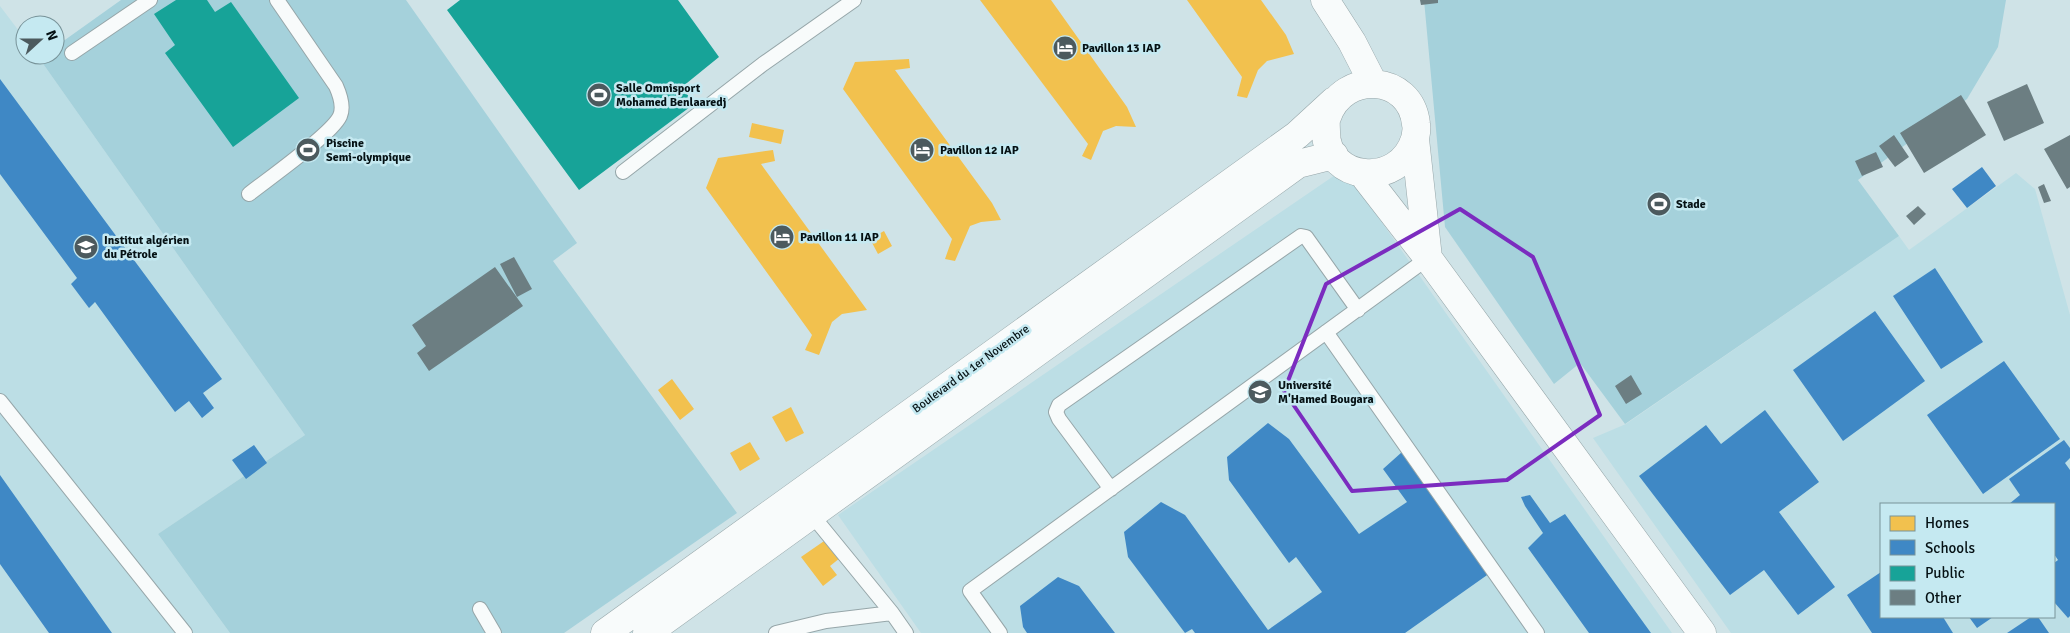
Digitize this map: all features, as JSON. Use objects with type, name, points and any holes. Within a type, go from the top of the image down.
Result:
[{"type":"main road","points":[[1324,0],[1352,42],[1373,83]]},
{"type":"main road","points":[[1415,139],[1412,148],[1397,166],[1383,173],[1362,173],[1345,166],[1334,155],[1326,140],[1326,119],[1334,101],[1352,87],[1373,83],[1393,89],[1402,95],[1411,108],[1416,123],[1415,139],[1428,258]]},
{"type":"main road","name":"Boulevard du 1er Novembre","points":[[605,633],[1289,141],[1334,101]]},
{"type":"main road","name":"Boulevard du 1er Novembre","points":[[650,632],[1298,164],[1334,155]]},
{"type":"main road","points":[[1362,173],[1428,258],[1702,633]]},
{"type":"lane","points":[[72,53],[150,0]]},
{"type":"lane","points":[[249,194],[330,129],[341,115],[341,99],[336,86],[277,0]]},
{"type":"lane","points":[[623,172],[763,64],[854,0]]},
{"type":"lane","points":[[1111,489],[1059,419],[1056,412],[1059,405],[1302,236],[1306,237],[1358,310]]},
{"type":"lane","points":[[1000,633],[970,591],[1428,258]]},
{"type":"lane","points":[[1326,332],[1537,633]]},
{"type":"lane","points":[[0,401],[185,633]]},
{"type":"lane","points":[[812,515],[892,613],[906,633]]},
{"type":"lane","points":[[480,609],[494,633]]},
{"type":"lane","points":[[776,633],[826,620],[892,613]]},
{"type":"highlighted area","points":[[1460,209],[1533,257],[1600,415],[1507,480],[1352,491],[1284,391],[1326,284]]},
{"type":"shaded area","points":[[121,0],[406,0],[577,243],[553,261],[737,513],[564,633],[230,633],[158,534],[305,435],[44,65],[65,65],[65,40]]},
{"type":"shaded area","name":"Stade","points":[[1424,0],[2006,0],[1998,47],[1967,99],[1858,180],[1899,236],[1625,424],[1580,363],[1554,384],[1445,227]]},
{"type":"shaded area","name":"Institut algérien du Pétrole","points":[[0,6],[15,26],[15,65],[44,65],[305,435],[158,534],[230,633],[0,633]]},
{"type":"shaded area","name":"Université M'Hamed Bougara","points":[[1341,171],[1356,186],[1672,633],[921,633],[838,515]]},
{"type":"shaded area","points":[[2016,173],[2035,189],[2070,315],[2070,633],[1731,633],[1593,438],[1626,424],[1899,236],[1909,250]]},
{"type":"building: Homes","points":[[980,0],[1051,0],[1127,107],[1136,127],[1116,126],[1103,131],[1091,160],[1082,156],[1088,144]]},
{"type":"building: Homes","points":[[1187,0],[1261,0],[1286,35],[1294,54],[1267,61],[1258,70],[1247,98],[1237,96],[1242,77]]},
{"type":"building: Homes","points":[[909,59],[910,68],[895,70],[992,203],[1001,220],[981,222],[970,226],[955,261],[945,259],[952,239],[843,89],[855,62]]},
{"type":"building: Homes","points":[[752,123],[784,130],[781,144],[749,137]]},
{"type":"building: Homes","points":[[773,150],[775,161],[761,164],[867,310],[842,314],[832,322],[819,355],[805,350],[812,335],[706,188],[718,158]]},
{"type":"building: Homes","points":[[884,231],[892,246],[878,254],[870,239]]},
{"type":"building: Homes","points":[[672,379],[694,409],[680,420],[658,390]]},
{"type":"building: Homes","points":[[791,407],[804,433],[786,442],[772,417]]},
{"type":"building: Homes","points":[[750,442],[760,459],[740,471],[730,453]]},
{"type":"building: Homes","points":[[827,539],[840,558],[830,566],[837,575],[823,586],[801,557]]},
{"type":"building: Schools","points":[[0,79],[222,379],[203,393],[214,408],[202,418],[189,401],[175,412],[95,302],[89,308],[71,284],[77,278],[0,174]]},
{"type":"building: Schools","points":[[1982,167],[1996,186],[1967,208],[1952,189]]},
{"type":"building: Schools","points":[[1935,268],[1983,342],[1941,369],[1893,296]]},
{"type":"building: Schools","points":[[1875,311],[1925,381],[1843,441],[1793,370]]},
{"type":"building: Schools","points":[[2004,361],[2060,439],[1983,494],[1927,415]]},
{"type":"building: Schools","points":[[1765,410],[1819,482],[1779,512],[1835,587],[1798,615],[1764,570],[1730,595],[1639,476],[1706,425],[1721,444]]},
{"type":"building: Schools","points":[[1268,423],[1289,439],[1359,534],[1407,502],[1383,469],[1402,452],[1490,573],[1405,633],[1195,633],[1192,629],[1185,633],[1128,557],[1124,532],[1161,502],[1185,515],[1268,630],[1322,592],[1296,557],[1289,563],[1229,480],[1227,457]]},
{"type":"building: Schools","points":[[2064,440],[2070,448],[2070,458],[2065,463],[2070,470],[2070,616],[2068,618],[2055,603],[2055,562],[2058,560],[2055,556],[2055,503],[2010,503],[2020,495],[2009,479]]},
{"type":"building: Schools","points":[[254,445],[267,463],[246,479],[232,460]]},
{"type":"building: Schools","points":[[0,475],[112,633],[49,633],[0,564]]},
{"type":"building: Schools","points":[[1530,495],[1550,523],[1565,514],[1651,633],[1589,633],[1528,548],[1543,533],[1521,497]]},
{"type":"building: Schools","points":[[1880,573],[1880,618],[1944,618],[1953,633],[1872,633],[1847,595]]},
{"type":"building: Schools","points":[[1058,577],[1079,586],[1115,633],[1027,633],[1023,627],[1020,606]]},
{"type":"building: Schools","points":[[1970,618],[1992,618],[1977,628]]},
{"type":"building: Schools","points":[[2030,618],[2039,618],[2049,633],[2007,633]]},
{"type":"building: Public","points":[[176,0],[207,0],[215,12],[231,2],[299,98],[233,147],[165,53],[175,45],[154,14]]},
{"type":"building: Public","name":"Salle Omnisport Mohamed Benlaaredj","points":[[460,0],[678,0],[719,57],[682,87],[694,104],[579,190],[447,10]]},
{"type":"building: Other","points":[[1420,0],[1438,0],[1438,3],[1421,5]]},
{"type":"building: Other","points":[[2027,84],[2044,123],[2004,141],[1987,102]]},
{"type":"building: Other","points":[[1961,95],[1986,135],[1924,173],[1900,133]]},
{"type":"building: Other","points":[[1894,135],[1909,157],[1895,167],[1879,146]]},
{"type":"building: Other","points":[[2070,135],[2070,187],[2067,189],[2044,149]]},
{"type":"building: Other","points":[[1876,152],[1883,167],[1862,176],[1855,161]]},
{"type":"building: Other","points":[[2044,184],[2051,201],[2044,203],[2038,187]]},
{"type":"building: Other","points":[[1918,206],[1926,214],[1914,225],[1906,216]]},
{"type":"building: Other","points":[[514,257],[532,289],[517,297],[500,264]]},
{"type":"building: Other","points":[[495,267],[523,306],[429,371],[417,353],[426,346],[412,325]]},
{"type":"building: Other","points":[[1631,375],[1642,394],[1626,404],[1615,386]]},
{"type":"place","name":"Pavillon 13 IAP","points":[[1065,48]]},
{"type":"place","name":"Salle Omnisport Mohamed Benlaaredj","points":[[599,95]]},
{"type":"place","name":"Piscine Semi-olympique","points":[[308,150]]},
{"type":"place","name":"Pavillon 12 IAP","points":[[922,150]]},
{"type":"place","name":"Stade","points":[[1659,204]]},
{"type":"place","name":"Pavillon 11 IAP","points":[[782,237]]},
{"type":"place","name":"Institut algérien du Pétrole","points":[[86,247]]},
{"type":"place","name":"Université M'Hamed Bougara","points":[[1260,392]]}]
